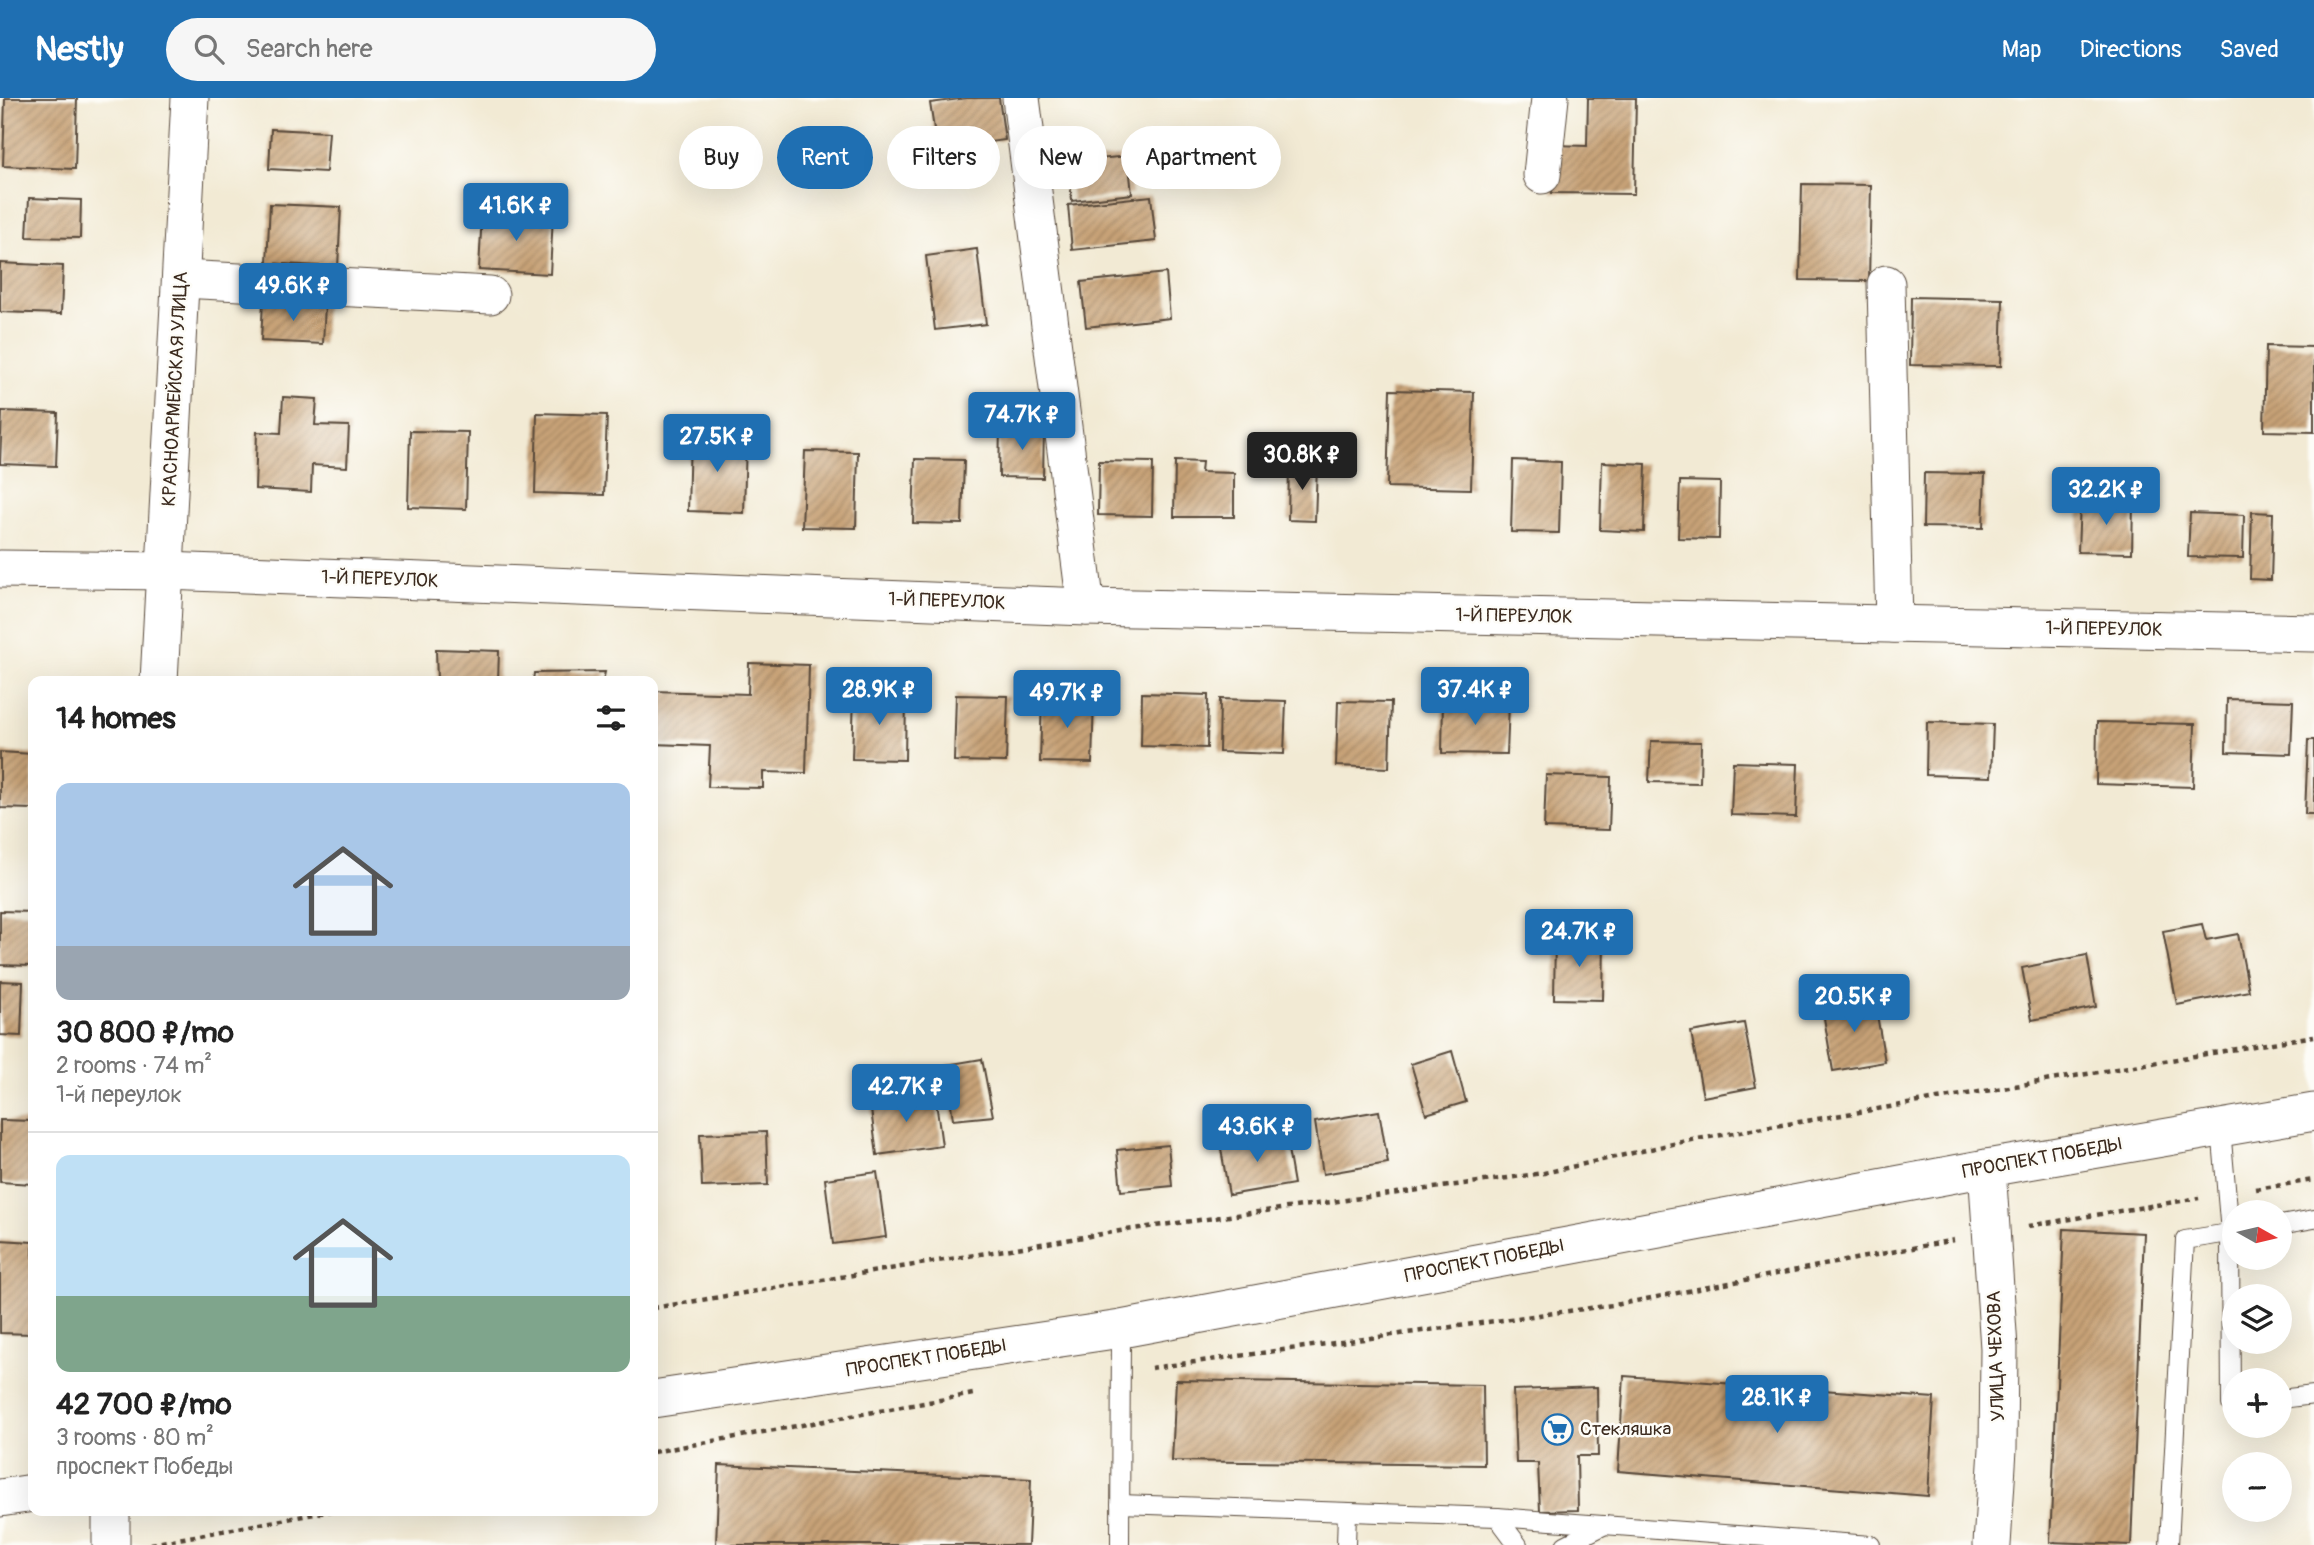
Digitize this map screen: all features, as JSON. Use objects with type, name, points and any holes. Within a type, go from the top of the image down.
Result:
[{"type":"street","name":"КРАСНОАРМЕЙСКАЯ УЛИЦА","points":[[159,676],[190,98]]},
{"type":"street","points":[[1021,98],[1086,607]]},
{"type":"street","points":[[1542,175],[1550,98]]},
{"type":"street","points":[[181,279],[490,295]]},
{"type":"street","points":[[1886,284],[1894,624]]},
{"type":"street","name":"1-Й ПЕРЕУЛОК","points":[[0,569],[166,571],[1086,607],[2314,633]]},
{"type":"street","name":"ПРОСПЕКТ ПОБЕДЫ","points":[[658,1398],[1121,1329],[1987,1168],[2314,1112]]},
{"type":"street","name":"УЛИЦА ЧЕХОВА","points":[[1987,1168],[1999,1348],[1998,1449],[1992,1545]]},
{"type":"street","points":[[0,1498],[28,1494]]},
{"type":"street","points":[[111,1516],[111,1545]]},
{"type":"lane","points":[[2221,1128],[2227,1200]]},
{"type":"lane","points":[[2292,1223],[2314,1219]]},
{"type":"lane","points":[[2169,1545],[2185,1240],[2222,1234]]},
{"type":"lane","points":[[2231,1368],[2232,1270]]},
{"type":"lane","points":[[1120,1545],[1121,1329]]},
{"type":"lane","points":[[2292,1398],[2314,1395]]},
{"type":"lane","points":[[1120,1504],[1497,1517],[1871,1545]]},
{"type":"lane","points":[[1346,1545],[1347,1511]]},
{"type":"lane","points":[[1497,1517],[1518,1545]]},
{"type":"lane","points":[[1565,1545],[1605,1525]]},
{"type":"path","points":[[658,1307],[1126,1230],[1544,1173],[1686,1141],[2314,1036]]},
{"type":"path","points":[[1121,1372],[1620,1304],[1991,1233],[2314,1180]]},
{"type":"path","points":[[658,1451],[983,1392]]},
{"type":"path","points":[[146,1545],[303,1516]]},
{"type":"building","points":[[5,98],[77,98],[75,169],[3,166]]},
{"type":"building","points":[[967,98],[999,98],[1005,140],[1000,141],[1000,126],[934,126],[930,103]]},
{"type":"building","points":[[1588,98],[1636,98],[1634,194],[1552,193],[1553,145],[1587,146]]},
{"type":"building","points":[[271,129],[329,132],[326,172],[269,169]]},
{"type":"building","points":[[1121,157],[1121,189],[1131,189],[1132,194],[1072,201],[1071,189],[1107,189],[1107,158]]},
{"type":"building","points":[[1802,184],[1871,185],[1869,281],[1800,280]]},
{"type":"building","points":[[1151,196],[1156,241],[1072,250],[1068,205]]},
{"type":"building","points":[[29,198],[81,200],[80,238],[27,237]]},
{"type":"building","points":[[270,204],[341,207],[338,267],[267,263]]},
{"type":"building","points":[[482,212],[553,215],[550,274],[479,270]]},
{"type":"building","points":[[977,249],[986,324],[935,330],[926,256]]},
{"type":"building","points":[[0,263],[63,266],[61,314],[0,312]]},
{"type":"building","points":[[1166,273],[1170,318],[1086,327],[1081,282]]},
{"type":"building","points":[[1911,297],[2003,299],[2001,366],[1910,365]]},
{"type":"building","points":[[263,302],[325,304],[323,344],[261,341]]},
{"type":"building","points":[[2266,346],[2314,347],[2314,432],[2264,431]]},
{"type":"building","points":[[1390,390],[1474,392],[1471,489],[1387,487]]},
{"type":"building","points":[[283,397],[317,399],[315,425],[349,426],[347,467],[312,465],[311,492],[255,489],[257,432],[281,433]]},
{"type":"building","points":[[2,411],[58,413],[56,466],[0,464]]},
{"type":"building","points":[[537,413],[607,415],[604,495],[535,493]]},
{"type":"building","points":[[1000,425],[1044,426],[1043,478],[999,477]]},
{"type":"building","points":[[410,431],[468,432],[466,509],[408,507]]},
{"type":"building","points":[[690,436],[746,438],[744,513],[688,511]]},
{"type":"building","points":[[805,451],[858,452],[856,528],[802,527]]},
{"type":"building","points":[[915,459],[964,460],[962,524],[913,523]]},
{"type":"building","points":[[1513,460],[1561,462],[1559,533],[1511,532]]},
{"type":"building","points":[[1099,461],[1153,462],[1152,516],[1098,515]]},
{"type":"building","points":[[1175,461],[1202,462],[1201,472],[1234,473],[1234,517],[1174,517]]},
{"type":"building","points":[[1602,462],[1646,464],[1644,532],[1600,530]]},
{"type":"building","points":[[1289,464],[1317,465],[1315,521],[1288,520]]},
{"type":"building","points":[[1924,473],[1985,474],[1983,528],[1923,527]]},
{"type":"building","points":[[1680,481],[1720,482],[1719,539],[1678,538]]},
{"type":"building","points":[[2080,501],[2133,502],[2132,553],[2078,552]]},
{"type":"building","points":[[2252,512],[2273,513],[2271,580],[2250,579]]},
{"type":"building","points":[[2190,513],[2244,515],[2243,558],[2188,557]]},
{"type":"building","points":[[436,649],[499,651],[498,676],[437,676]]},
{"type":"building","points":[[749,663],[809,665],[806,773],[763,772],[763,788],[708,787],[710,746],[658,744],[658,691],[748,694]]},
{"type":"building","points":[[605,672],[604,676],[534,676],[534,673]]},
{"type":"building","points":[[1142,693],[1208,695],[1207,748],[1141,746]]},
{"type":"building","points":[[854,694],[906,695],[905,760],[852,759]]},
{"type":"building","points":[[956,695],[1008,696],[1006,762],[954,761]]},
{"type":"building","points":[[1042,696],[1094,698],[1092,763],[1040,762]]},
{"type":"building","points":[[1220,699],[1286,701],[1284,754],[1219,752]]},
{"type":"building","points":[[2227,699],[2293,701],[2291,754],[2226,752]]},
{"type":"building","points":[[1443,700],[1509,702],[1507,754],[1442,753]]},
{"type":"building","points":[[1338,701],[1391,702],[1389,768],[1336,766]]},
{"type":"building","points":[[1927,722],[1993,724],[1991,777],[1926,775]]},
{"type":"building","points":[[2097,722],[2195,724],[2193,787],[2096,784]]},
{"type":"building","points":[[2308,740],[2314,740],[2314,814],[2305,814]]},
{"type":"building","points":[[1651,741],[1701,742],[1700,783],[1649,782]]},
{"type":"building","points":[[0,752],[28,754],[28,809],[0,808]]},
{"type":"building","points":[[1733,762],[1798,764],[1796,817],[1731,815]]},
{"type":"building","points":[[1546,775],[1611,777],[1609,830],[1544,828]]},
{"type":"building","points":[[0,911],[28,912],[28,966],[0,965]]},
{"type":"building","points":[[2202,924],[2206,940],[2238,934],[2249,991],[2177,1005],[2163,931]]},
{"type":"building","points":[[1555,937],[1604,938],[1603,1000],[1554,999]]},
{"type":"building","points":[[2087,955],[2096,1007],[2032,1020],[2022,968]]},
{"type":"building","points":[[0,981],[23,982],[21,1036],[0,1035]]},
{"type":"building","points":[[1874,997],[1885,1062],[1833,1071],[1822,1006]]},
{"type":"building","points":[[1744,1023],[1756,1087],[1703,1097],[1691,1032]]},
{"type":"building","points":[[1452,1051],[1466,1102],[1426,1114],[1411,1064]]},
{"type":"building","points":[[982,1059],[993,1116],[953,1120],[946,1065]]},
{"type":"building","points":[[935,1094],[942,1146],[877,1155],[870,1102]]},
{"type":"building","points":[[1379,1111],[1388,1163],[1323,1174],[1315,1122]]},
{"type":"building","points":[[0,1120],[28,1121],[28,1184],[0,1182]]},
{"type":"building","points":[[766,1132],[768,1185],[702,1187],[700,1134]]},
{"type":"building","points":[[1285,1132],[1294,1184],[1229,1195],[1220,1143]]},
{"type":"building","points":[[1168,1145],[1172,1186],[1121,1191],[1117,1150]]},
{"type":"building","points":[[877,1172],[886,1237],[833,1244],[825,1179]]},
{"type":"building","points":[[2064,1229],[2144,1233],[2131,1545],[2050,1542]]},
{"type":"building","points":[[0,1240],[28,1242],[28,1334],[0,1333]]},
{"type":"building","points":[[1624,1376],[1934,1398],[1928,1496],[1618,1471]]},
{"type":"building","points":[[1176,1380],[1483,1385],[1484,1465],[1172,1461]]},
{"type":"building","points":[[1597,1387],[1598,1456],[1577,1456],[1578,1510],[1540,1511],[1538,1463],[1516,1463],[1513,1390]]},
{"type":"building","points":[[719,1465],[1031,1479],[1028,1545],[716,1545]]},
{"type":"place","name":"Стекляшка","points":[[1557,1429]]}]
